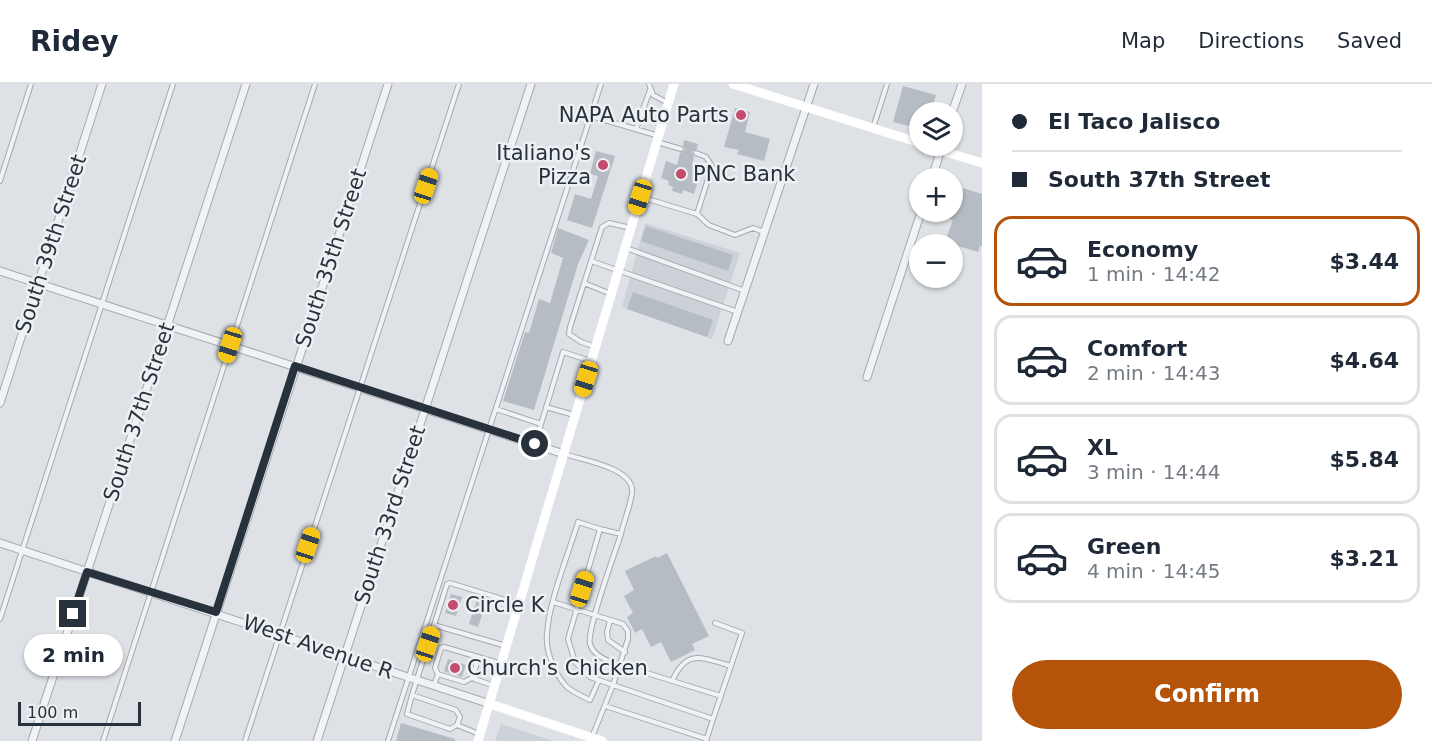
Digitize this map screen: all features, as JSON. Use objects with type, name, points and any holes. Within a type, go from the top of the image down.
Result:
[{"type":"main road","points":[[479,738],[674,84]]},
{"type":"main road","points":[[737,85],[909,140]]},
{"type":"main road","points":[[963,156],[982,163]]},
{"type":"main road","name":"West Avenue R","points":[[490,704],[598,740]]},
{"type":"street","name":"South 39th Street","points":[[0,403],[102,84]]},
{"type":"street","name":"South 37th Street","points":[[32,741],[246,84]]},
{"type":"street","name":"South 35th Street","points":[[175,741],[388,84]]},
{"type":"street","name":"South 33rd Street","points":[[317,741],[531,84]]},
{"type":"street","points":[[728,341],[814,84]]},
{"type":"street","points":[[956,102],[962,84]]},
{"type":"street","points":[[867,377],[918,222]]},
{"type":"street","points":[[0,271],[564,454]]},
{"type":"street","name":"West Avenue R","points":[[0,543],[216,612],[344,657],[490,704]]},
{"type":"lane","points":[[0,181],[31,84]]},
{"type":"lane","points":[[0,619],[173,84]]},
{"type":"lane","points":[[103,741],[315,84]]},
{"type":"lane","points":[[245,741],[459,84]]},
{"type":"lane","points":[[388,741],[601,84]]},
{"type":"lane","points":[[873,129],[887,84]]},
{"type":"lane","points":[[636,129],[650,87]]},
{"type":"lane","points":[[650,87],[653,95],[669,103]]},
{"type":"lane","points":[[591,116],[636,129],[681,149]]},
{"type":"lane","points":[[696,153],[706,157],[712,166],[697,214]]},
{"type":"lane","points":[[640,197],[697,214],[709,225],[735,235],[753,228],[765,232]]},
{"type":"lane","points":[[596,347],[581,342],[569,334],[584,283],[602,227],[609,223],[631,228]]},
{"type":"lane","points":[[625,248],[745,291]]},
{"type":"lane","points":[[591,261],[738,312]]},
{"type":"lane","points":[[584,283],[611,295]]},
{"type":"lane","points":[[535,444],[563,352],[592,361]]},
{"type":"lane","points":[[546,407],[575,416]]},
{"type":"lane","points":[[496,409],[541,424]]},
{"type":"lane","points":[[564,454],[618,471],[628,478],[632,491],[589,636],[591,648],[601,657],[620,665],[721,696]]},
{"type":"lane","points":[[599,680],[590,700],[567,687],[557,674],[546,637],[553,602],[578,522],[621,534]]},
{"type":"lane","points":[[600,529],[568,639],[576,662],[590,676],[599,680],[713,718]]},
{"type":"lane","points":[[412,695],[456,710],[460,717],[457,725],[450,729],[407,714],[412,695],[416,681],[447,584],[520,604]]},
{"type":"lane","points":[[553,602],[623,624],[628,631],[624,652],[605,706],[598,740]]},
{"type":"lane","points":[[610,620],[609,640],[624,652]]},
{"type":"lane","points":[[605,706],[706,740],[742,633],[715,623]]},
{"type":"lane","points":[[434,625],[507,647]]},
{"type":"lane","points":[[434,686],[438,674],[435,668],[441,648],[444,647],[502,664]]},
{"type":"lane","points":[[438,674],[464,682],[472,678],[479,657]]},
{"type":"lane","points":[[672,681],[679,666],[695,658],[731,666]]},
{"type":"lane","points":[[472,678],[495,687]]},
{"type":"lane","points":[[457,725],[479,738]]},
{"type":"shaded area","points":[[645,223],[740,253],[712,339],[622,307]]},
{"type":"shaded area","points":[[501,724],[554,741],[495,741]]},
{"type":"building","points":[[903,86],[936,95],[934,102],[909,102],[909,126],[893,122]]},
{"type":"building","points":[[735,108],[750,112],[745,132],[770,139],[764,161],[737,154],[739,150],[724,147]]},
{"type":"building","points":[[684,140],[698,144],[697,149],[692,152],[694,157],[692,165],[702,168],[694,194],[683,190],[682,194],[672,191],[673,187],[668,185],[669,181],[661,178],[666,161],[677,165],[680,153],[685,150]]},
{"type":"building","points":[[596,151],[615,156],[592,228],[567,220],[575,194],[591,199],[598,176],[590,174]]},
{"type":"building","points":[[963,188],[982,194],[982,246],[978,252],[963,247],[963,234],[948,234],[952,222],[963,222]]},
{"type":"building","points":[[646,226],[733,255],[728,271],[641,241]]},
{"type":"building","points":[[558,228],[589,240],[578,264],[534,410],[503,401],[525,332],[529,333],[539,299],[550,303],[563,258],[551,253]]},
{"type":"building","points":[[633,292],[713,320],[707,337],[627,309]]},
{"type":"building","points":[[667,553],[709,636],[692,644],[695,650],[671,662],[661,642],[651,647],[642,629],[635,633],[627,617],[633,613],[624,596],[634,590],[625,571]]},
{"type":"building","name":"Circle K","points":[[451,594],[462,597],[456,616],[445,613]]},
{"type":"building","points":[[478,597],[487,600],[478,627],[469,624]]},
{"type":"building","name":"Church's Chicken","points":[[448,659],[466,665],[462,677],[444,671]]},
{"type":"building","points":[[401,723],[455,739],[455,741],[396,741]]},
{"type":"place","name":"NAPA Auto Parts","points":[[741,115]]},
{"type":"place","name":"Italiano's Pizza","points":[[603,165]]},
{"type":"place","name":"PNC Bank","points":[[681,174]]},
{"type":"place","name":"Circle K","points":[[453,605]]},
{"type":"place","name":"Church's Chicken","points":[[455,668]]},
{"type":"route","points":[[73,614],[87,572],[216,612],[295,366],[535,444]]}]
